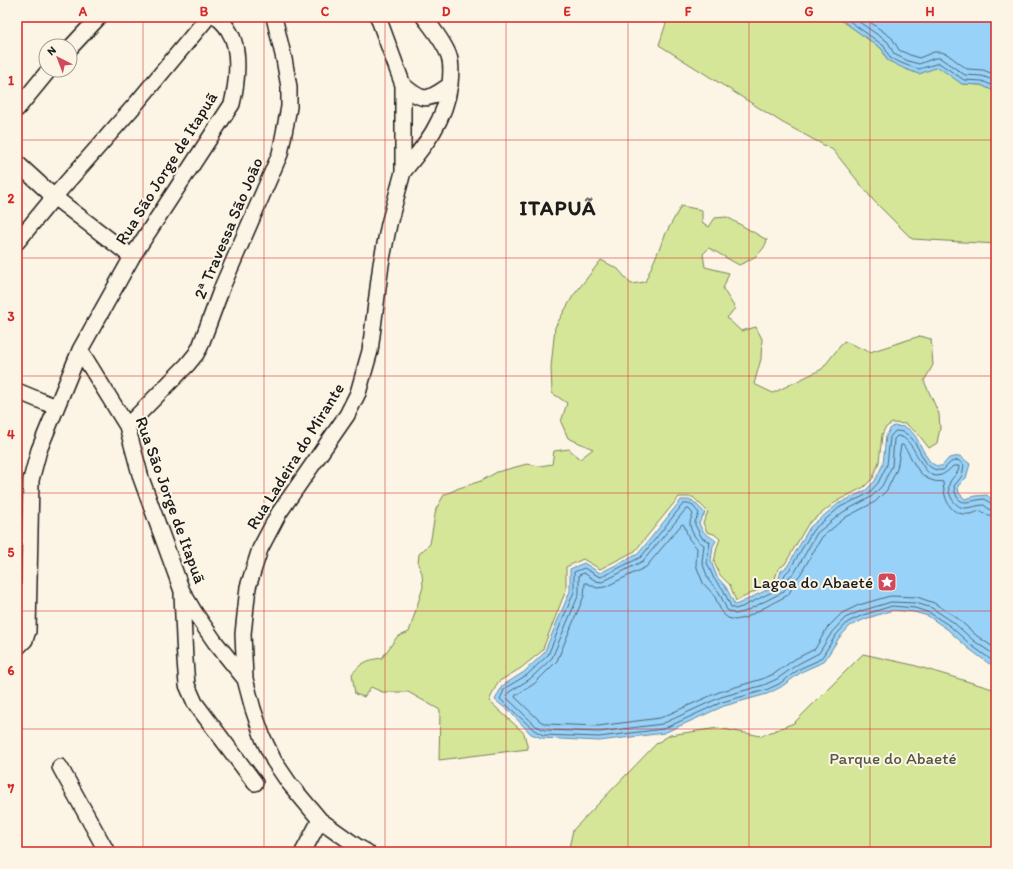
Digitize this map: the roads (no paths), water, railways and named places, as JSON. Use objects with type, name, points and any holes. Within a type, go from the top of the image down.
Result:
[{"type":"street","points":[[78,39],[99,17]]},
{"type":"street","points":[[17,242],[54,197],[135,105],[208,17]]},
{"type":"street","name":"Rua São Jorge de Itapuã","points":[[17,648],[25,640],[28,631],[31,480],[39,450],[80,350],[132,257],[232,104],[236,88],[237,66],[233,39],[229,30],[217,17]]},
{"type":"street","name":"2ª Travessa São João","points":[[127,426],[196,354],[280,154],[289,107],[289,87],[274,17]]},
{"type":"street","name":"Rua Ladeira do Mirante","points":[[367,852],[320,820],[289,783],[274,761],[263,738],[253,709],[245,678],[243,634],[248,587],[260,549],[279,513],[338,428],[358,394],[370,351],[381,264],[389,224],[403,172],[403,85],[378,17]]},
{"type":"street","points":[[403,172],[427,142],[442,118],[447,102],[452,71],[450,57],[424,17]]},
{"type":"street","points":[[17,110],[43,78]]},
{"type":"street","points":[[403,85],[416,96],[424,98],[437,94],[450,85]]},
{"type":"street","points":[[17,163],[54,197],[132,257]]},
{"type":"street","name":"Rua São Jorge de Itapuã","points":[[80,350],[127,426],[141,478],[182,590],[195,613],[215,642],[245,678]]},
{"type":"street","points":[[17,391],[56,408]]},
{"type":"street","points":[[182,590],[187,685],[195,703],[255,783]]},
{"type":"street","points":[[60,768],[107,852]]},
{"type":"street","points":[[303,852],[320,820]]},
{"type":"water","points":[[837,17],[996,17],[996,92],[981,85],[962,84],[938,67],[919,74],[905,69],[887,60],[882,49]]},
{"type":"water","name":"Lagoa do Abaeté","points":[[894,426],[904,427],[910,430],[926,456],[936,465],[942,466],[949,458],[960,456],[970,464],[966,478],[958,486],[959,493],[965,499],[987,495],[996,503],[996,666],[988,663],[968,648],[947,629],[928,616],[914,612],[893,610],[865,619],[850,626],[839,638],[825,660],[803,671],[781,687],[767,694],[724,706],[664,733],[599,741],[542,738],[531,734],[510,712],[495,700],[502,686],[524,672],[544,653],[570,591],[570,569],[584,563],[600,573],[638,554],[681,500],[692,500],[705,513],[699,523],[701,527],[705,533],[716,541],[713,546],[711,561],[717,577],[726,587],[735,605],[740,603],[777,585],[781,571],[787,567],[810,527],[838,504],[866,490],[875,481],[883,464],[886,436],[890,429]]},
{"type":"place","name":"Lagoa do Abaeté","points":[[887,582]]},
{"type":"district","name":"ITAPUÃ","points":[[558,208]]},
{"type":"park label","name":"Parque do Abaeté","points":[[893,758]]}]
